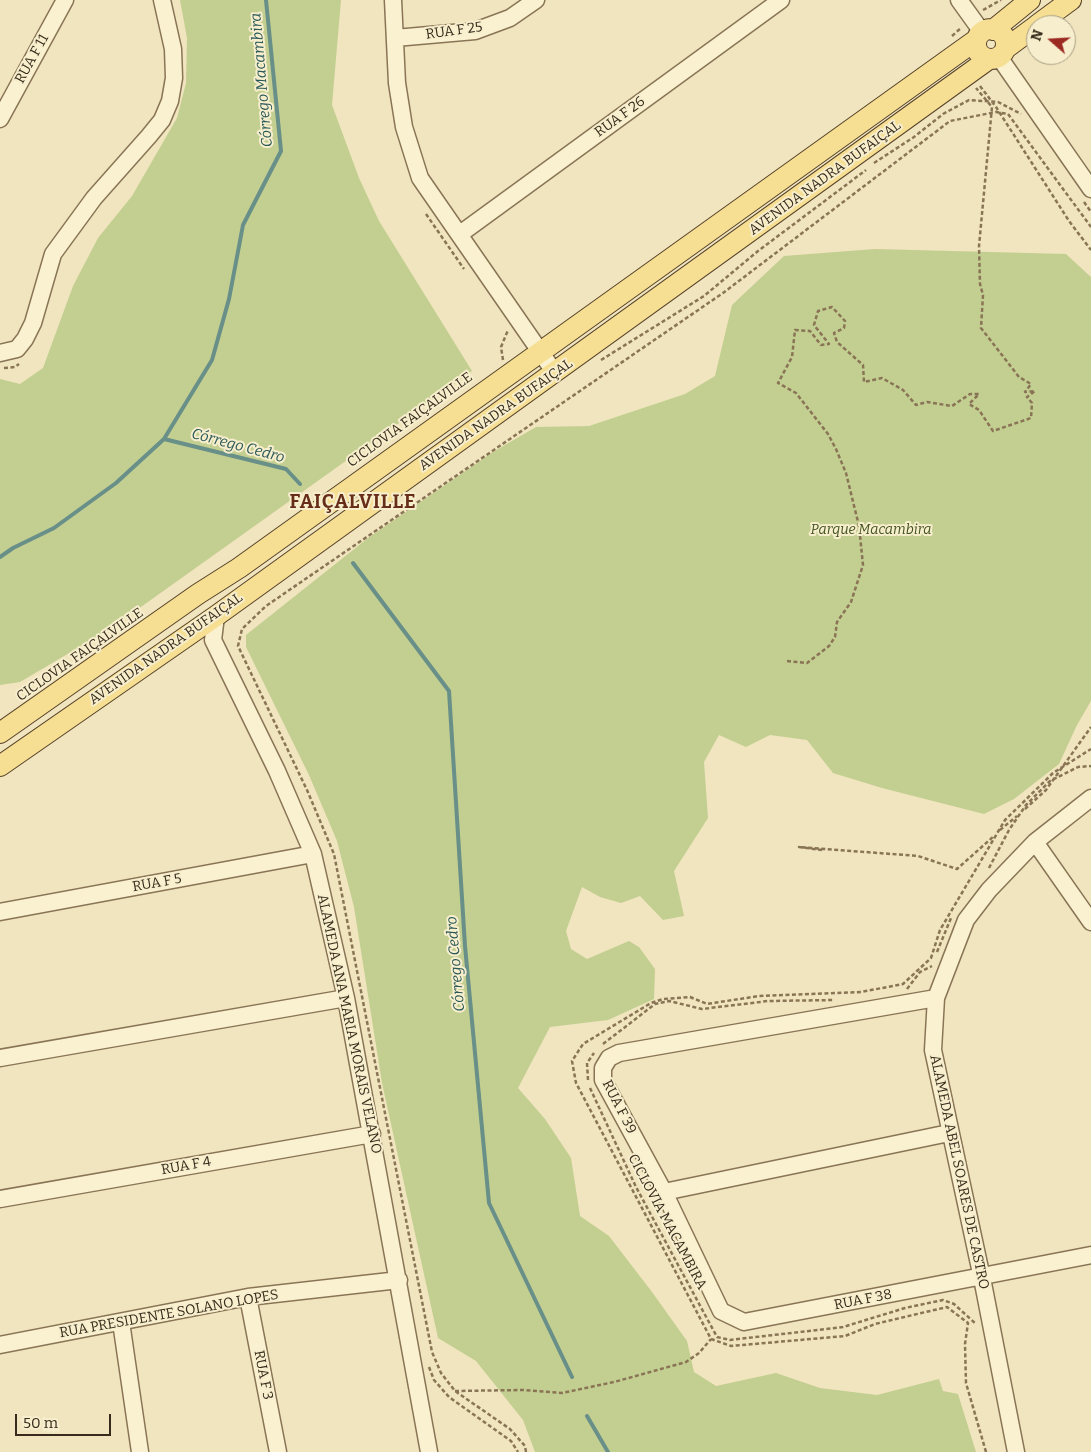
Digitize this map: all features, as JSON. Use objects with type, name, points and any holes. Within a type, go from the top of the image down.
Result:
[{"type":"main road","name":"AVENIDA NADRA BUFAIÇAL","points":[[0,733],[239,568],[542,352],[978,26],[1030,0]]},
{"type":"main road","name":"AVENIDA NADRA BUFAIÇAL","points":[[1051,15],[1071,0]]},
{"type":"main road","points":[[978,26],[1003,36],[998,55],[980,55],[977,50],[978,26]]},
{"type":"main road","name":"AVENIDA NADRA BUFAIÇAL","points":[[0,766],[216,616],[1026,34]]},
{"type":"street","name":"RUA F 11","points":[[0,119],[65,0]]},
{"type":"street","points":[[1,358],[17,349],[25,339],[33,323],[53,254],[94,198],[154,131],[170,101],[174,78],[173,49],[162,0]]},
{"type":"street","points":[[393,0],[397,83],[404,127],[420,178],[555,373]]},
{"type":"street","name":"RUA F 25","points":[[395,38],[475,31],[510,18],[536,0]]},
{"type":"street","name":"RUA F 26","points":[[460,234],[781,0]]},
{"type":"street","points":[[958,0],[978,26]]},
{"type":"street","points":[[998,55],[1086,193]]},
{"type":"street","name":"ALAMEDA ANA MARIA MORAIS VELANO","points":[[216,616],[212,640],[277,771],[313,854],[346,998],[429,1452]]},
{"type":"street","name":"ALAMEDA ABEL SOARES DE CASTRO","points":[[1016,1452],[982,1278],[933,1050],[936,998],[966,920],[989,890],[1035,842],[1091,798]]},
{"type":"street","points":[[1035,842],[1091,922]]},
{"type":"street","name":"RUA F 5","points":[[0,912],[313,854]]},
{"type":"street","points":[[0,1058],[346,998]]},
{"type":"street","name":"RUA F 39","points":[[664,1192],[602,1080],[603,1068],[609,1058],[619,1053],[936,998]]},
{"type":"street","points":[[664,1192],[950,1133]]},
{"type":"street","name":"RUA F 4","points":[[0,1198],[372,1134]]},
{"type":"street","name":"RUA F 38","points":[[664,1192],[721,1311],[744,1322],[982,1278],[1091,1255]]},
{"type":"street","name":"RUA PRESIDENTE SOLANO LOPES","points":[[0,1345],[248,1298],[399,1280]]},
{"type":"street","name":"RUA F 3","points":[[248,1298],[278,1452]]},
{"type":"street","points":[[120,1322],[140,1452]]},
{"type":"path","points":[[957,43],[952,36],[978,26],[1001,0]]},
{"type":"path","points":[[955,36],[978,26],[1006,0]]},
{"type":"path","points":[[977,82],[996,107],[1069,221],[1091,250]]},
{"type":"path","points":[[787,661],[807,663],[829,646],[835,637],[837,622],[851,602],[863,565],[859,526],[846,473],[836,449],[828,434],[796,393],[778,382],[792,356],[795,330],[810,331],[822,345],[829,344],[814,325],[818,311],[832,307],[846,322],[844,328],[834,333],[837,342],[863,365],[864,382],[882,378],[903,390],[916,405],[927,402],[952,406],[970,394],[979,394],[969,404],[979,410],[992,431],[1031,418],[1032,403],[1027,397],[1035,391],[1025,392],[1031,384],[1019,377],[981,328],[984,295],[980,284],[979,246],[992,107],[972,83]]},
{"type":"path","points":[[596,363],[704,296],[820,204],[953,108],[969,100],[983,100],[998,102],[1022,114]]},
{"type":"path","points":[[526,1452],[525,1446],[510,1429],[455,1391],[441,1373],[432,1352],[334,854],[307,790],[238,646],[242,629],[266,606],[723,293],[950,121],[996,112],[1008,114],[1091,227]]},
{"type":"path","points":[[1086,193],[1091,212]]},
{"type":"path","points":[[424,210],[432,226],[466,272]]},
{"type":"path","points":[[502,365],[504,355],[501,347],[509,332],[507,327]]},
{"type":"path","points":[[1,358],[15,367],[22,362]]},
{"type":"path","points":[[822,850],[799,847],[918,856],[957,868],[1046,790],[1091,727]]},
{"type":"path","points":[[986,1452],[966,1383],[965,1344],[968,1324],[947,1307],[875,1324],[845,1336],[731,1346],[711,1339],[576,1083],[572,1061],[583,1044],[651,1003],[663,999],[690,997],[706,1004],[759,996],[861,992],[903,984],[931,958],[940,930],[1005,820],[1053,773],[1091,749]]},
{"type":"path","points":[[987,871],[1008,830],[1032,799],[1050,781],[1078,767],[1091,766]]},
{"type":"path","points":[[894,990],[907,989],[920,972],[933,966],[948,922],[958,904],[969,892]]},
{"type":"path","points":[[602,1045],[655,1004],[669,1001],[702,1010],[768,1001],[822,999],[839,1001]]},
{"type":"path","name":"CICLOVIA MACAMBIRA","points":[[595,1051],[587,1063],[586,1075],[591,1091],[636,1187],[717,1337],[730,1340],[843,1327],[905,1308],[943,1300],[954,1304],[973,1320],[978,1328]]},
{"type":"path","points":[[455,1391],[523,1390],[562,1393],[614,1382],[686,1362],[699,1353],[711,1339]]},
{"type":"green space","points":[[180,0],[341,0],[332,105],[359,178],[379,221],[472,371],[110,629],[20,682],[0,685],[0,379],[20,384],[43,368],[73,286],[98,238],[132,196],[177,118],[186,83],[187,38]]},
{"type":"green space","name":"Parque Macambira","points":[[875,249],[1066,254],[1091,277],[1091,701],[1077,725],[1059,764],[1014,799],[984,814],[882,788],[833,773],[807,740],[770,735],[746,747],[719,735],[704,762],[708,818],[674,871],[684,916],[663,920],[640,896],[621,903],[600,897],[582,887],[566,931],[571,949],[587,959],[629,941],[639,947],[655,969],[654,999],[608,1020],[550,1027],[518,1088],[545,1119],[571,1158],[580,1216],[609,1236],[652,1292],[687,1341],[694,1372],[716,1386],[776,1373],[820,1388],[877,1395],[939,1379],[943,1391],[958,1394],[976,1452],[535,1452],[523,1420],[476,1361],[438,1338],[382,1083],[354,907],[337,841],[309,775],[246,647],[246,635],[368,538],[493,452],[536,427],[589,426],[685,394],[715,376],[732,305],[784,256]]},
{"type":"waterway","name":"Córrego Macambira","points":[[0,557],[13,548],[54,528],[116,483],[164,439],[212,360],[229,299],[243,225],[281,151],[266,0]]},
{"type":"waterway","name":"Córrego Cedro","points":[[164,439],[286,469],[300,484]]},
{"type":"waterway","name":"Córrego Cedro","points":[[353,563],[449,691],[465,946],[489,1203],[572,1377]]},
{"type":"waterway","name":"Córrego Cedro","points":[[587,1416],[608,1452]]},
{"type":"district","name":"FAIÇALVILLE","points":[[353,503]]}]
